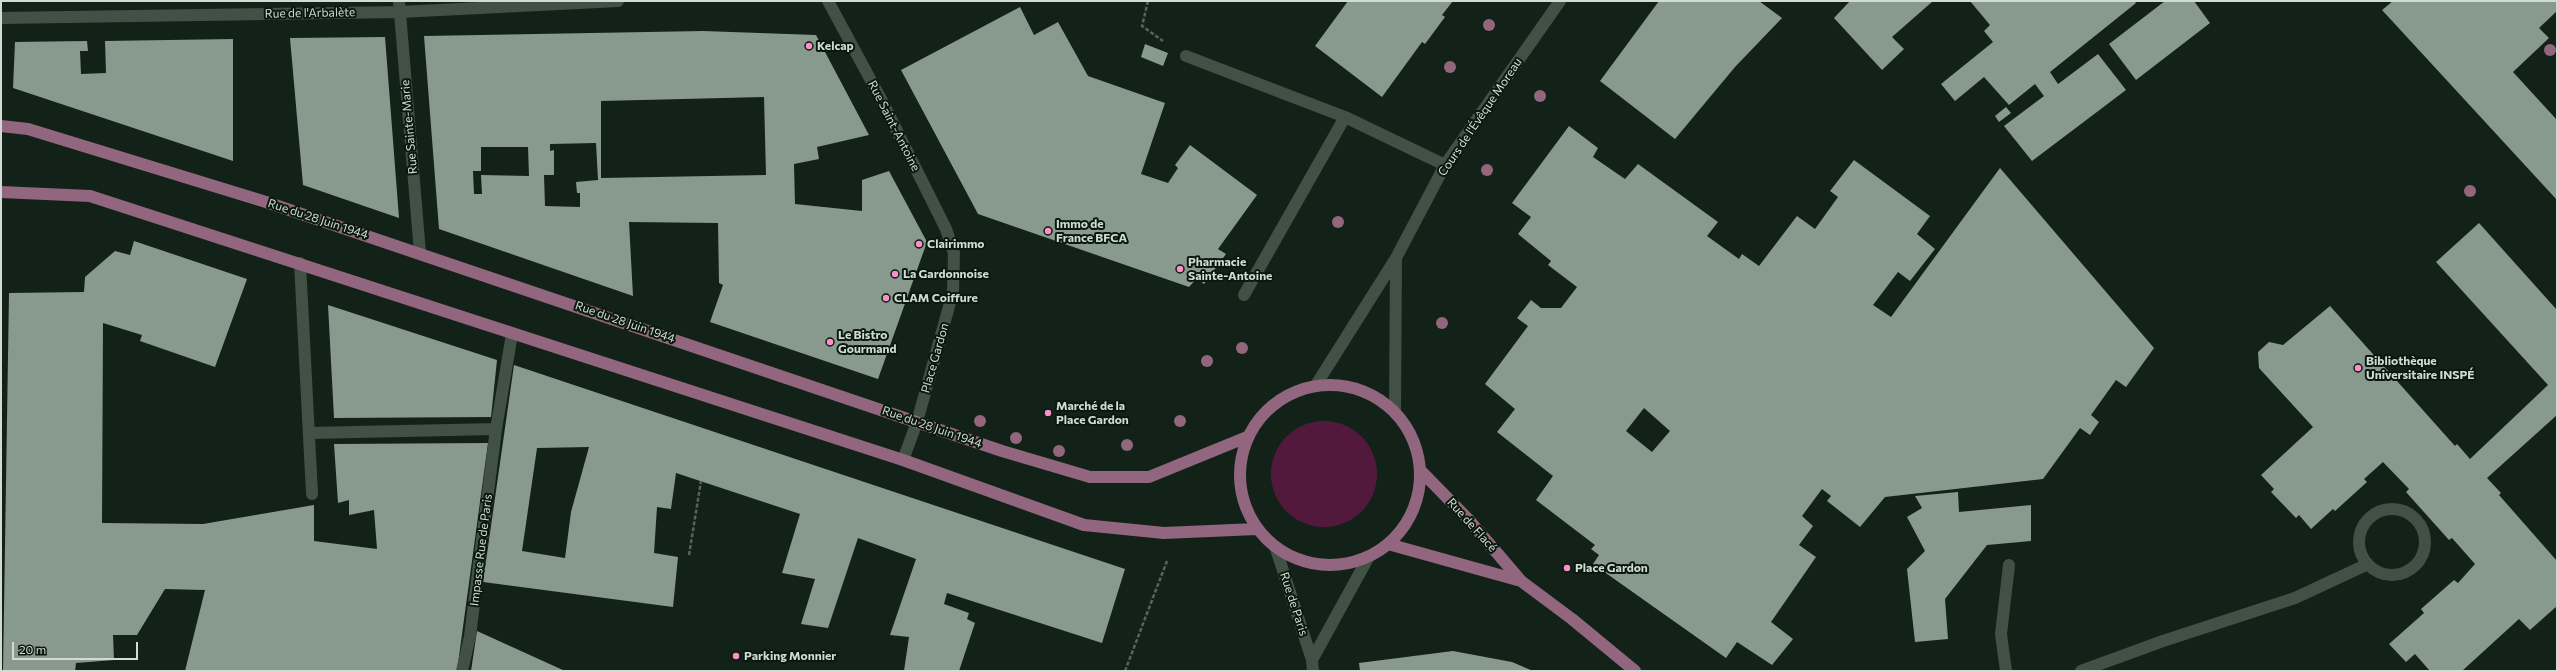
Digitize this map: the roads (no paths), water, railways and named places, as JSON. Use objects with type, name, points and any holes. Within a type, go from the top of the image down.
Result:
[{"type":"main road","name":"Rue du 28 Juin 1944","points":[[1,126],[28,129],[266,202],[1002,451],[1090,477],[1149,477],[1247,437]]},
{"type":"main road","points":[[1,192],[90,196],[300,263],[512,334],[902,460],[1084,525],[1178,533],[1256,529]]},
{"type":"main road","points":[[1337,384],[1359,389],[1378,398],[1395,413],[1408,430],[1417,449],[1420,470],[1419,491],[1413,511],[1402,529],[1388,544],[1368,558],[1327,566],[1300,561],[1276,549],[1256,529],[1244,508],[1239,484],[1240,460],[1247,437],[1263,413],[1287,394],[1316,385],[1337,384]]},
{"type":"main road","name":"Rue de Flacé","points":[[1420,470],[1468,519],[1521,581],[1572,619],[1635,671]]},
{"type":"main road","name":"Rue de Flacé","points":[[1388,544],[1521,581]]},
{"type":"street","name":"Rue de l'Arbalète","points":[[1,18],[618,1]]},
{"type":"street","name":"Rue Saint-Antoine","points":[[828,1],[881,99],[943,222],[954,253]]},
{"type":"street","name":"Cours de l'Évêque Moreau","points":[[1316,385],[1396,258],[1445,165],[1560,1]]},
{"type":"street","name":"Rue Sainte-Marie","points":[[400,6],[420,253]]},
{"type":"street","points":[[1186,56],[1345,117],[1445,165]]},
{"type":"street","points":[[1244,295],[1345,117]]},
{"type":"street","name":"Place Gardon","points":[[902,460],[917,422],[953,292],[954,253]]},
{"type":"street","name":"Cours de l'Évêque Moreau","points":[[1395,413],[1396,258]]},
{"type":"street","points":[[300,263],[312,494]]},
{"type":"street","name":"Impasse Rue de Paris","points":[[462,671],[470,636],[496,429],[512,334]]},
{"type":"street","points":[[309,433],[496,429]]},
{"type":"street","points":[[2385,509],[2392,509],[2411,514],[2420,525],[2425,538],[2424,552],[2417,564],[2406,572],[2393,575],[2379,573],[2368,564],[2360,552],[2359,539],[2363,525],[2372,515],[2385,509]]},
{"type":"street","name":"Rue de Paris","points":[[1276,549],[1313,666]]},
{"type":"street","name":"Rue de Paris","points":[[1313,666],[1368,558]]},
{"type":"street","points":[[2081,671],[2163,641],[2295,598],[2368,564]]},
{"type":"street","points":[[2006,671],[2001,634],[2009,565]]},
{"type":"place","name":"Kelcap","points":[[809,46]]},
{"type":"place","name":"Immo de France BFCA","points":[[1048,231]]},
{"type":"place","name":"Clairimmo","points":[[919,244]]},
{"type":"place","name":"Pharmacie Sainte-Antoine","points":[[1180,269]]},
{"type":"place","name":"La Gardonnoise","points":[[895,274]]},
{"type":"place","name":"CLAM Coiffure","points":[[886,298]]},
{"type":"place","name":"Le Bistro Gourmand","points":[[830,342]]},
{"type":"place","name":"Bibliothèque Universitaire INSPÉ","points":[[2358,368]]},
{"type":"place","name":"Marché de la Place Gardon","points":[[1048,413]]},
{"type":"place","name":"Place Gardon","points":[[1567,568]]},
{"type":"place","name":"Parking Monnier","points":[[736,656]]}]
